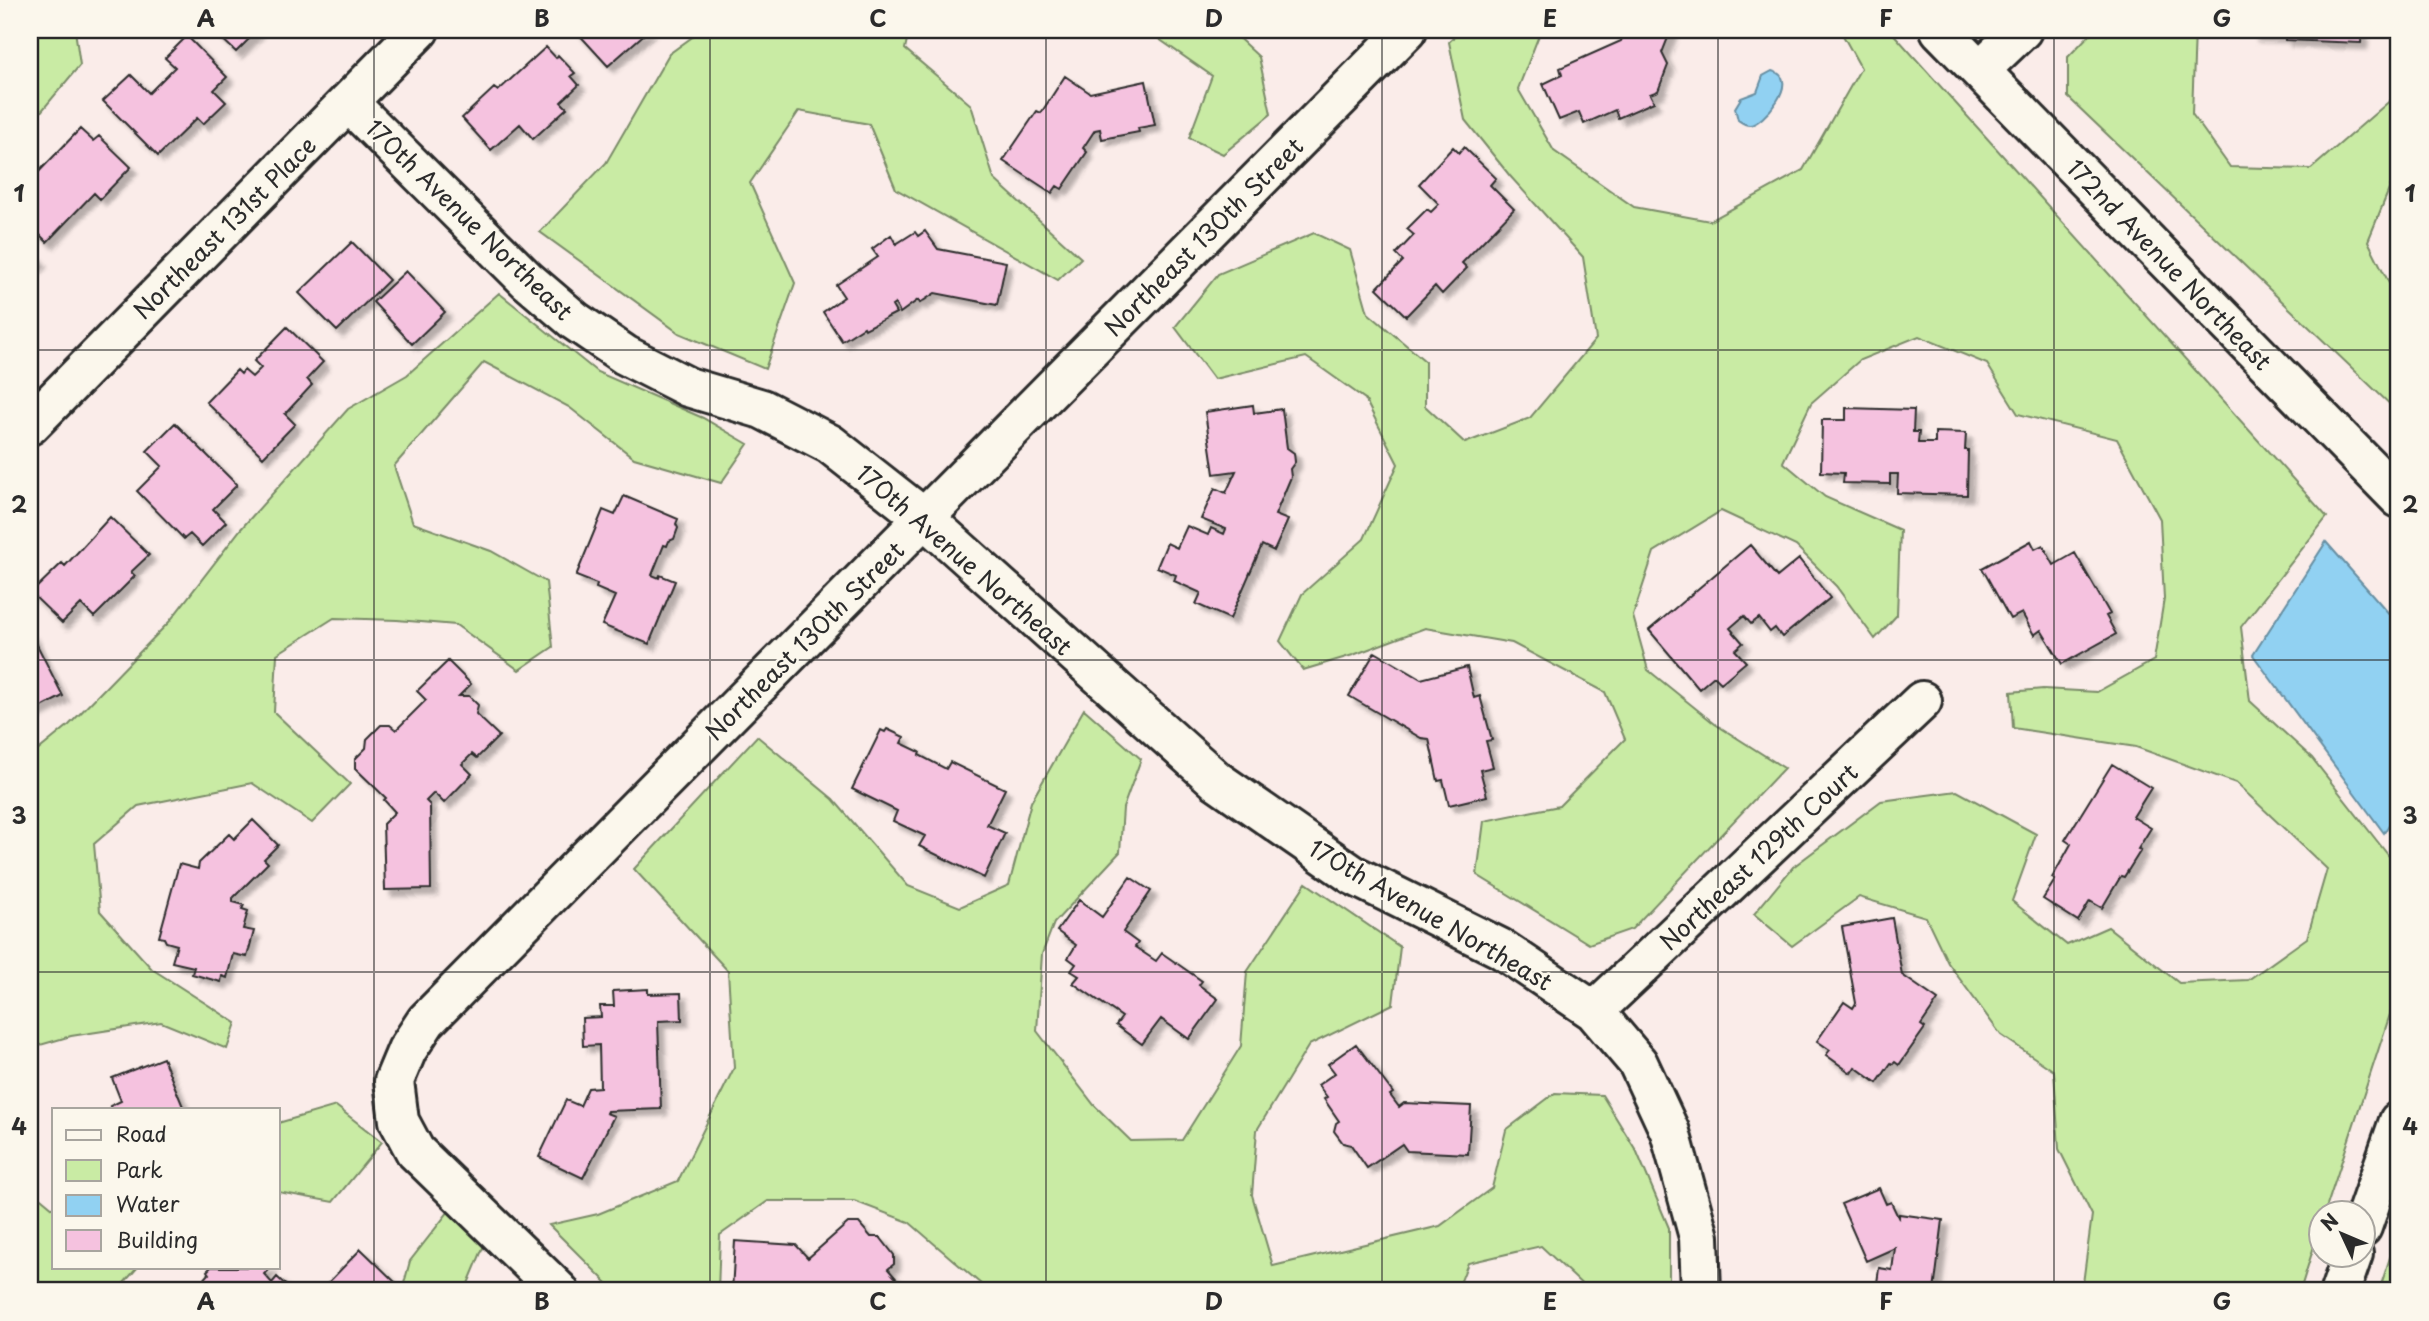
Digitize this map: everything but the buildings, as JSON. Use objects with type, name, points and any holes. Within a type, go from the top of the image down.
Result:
[{"type":"street","name":"Northeast 131st Place","points":[[30,425],[419,30]]},
{"type":"street","name":"Northeast 130th Street","points":[[559,1291],[415,1151],[399,1121],[394,1081],[407,1050],[426,1021],[1407,30]]},
{"type":"street","name":"172nd Avenue Northeast","points":[[1940,30],[2399,498]]},
{"type":"street","points":[[1980,70],[2022,30]]},
{"type":"street","name":"170th Avenue Northeast","points":[[348,102],[527,280],[576,321],[625,355],[688,387],[762,409],[830,444],[924,518],[1216,780],[1353,875],[1500,948],[1594,1011],[1637,1063],[1670,1132],[1699,1237],[1701,1291]]},
{"type":"street","name":"Northeast 129th Court","points":[[1594,1011],[1922,701]]},
{"type":"street","points":[[2372,1198],[2399,1121]]},
{"type":"street","points":[[2340,1291],[2348,1268]]},
{"type":"green space","points":[[30,30],[75,30],[80,65],[30,125]]},
{"type":"green space","points":[[702,30],[909,30],[905,49],[971,105],[994,179],[1081,258],[1058,280],[896,189],[869,124],[799,111],[750,183],[795,283],[765,369],[679,333],[540,232],[606,163],[669,54]]},
{"type":"green space","points":[[1146,30],[1230,30],[1259,57],[1271,114],[1223,154],[1189,138],[1212,76]]},
{"type":"green space","points":[[1461,30],[1541,30],[1518,89],[1554,151],[1634,207],[1710,221],[1803,170],[1861,68],[1840,30],[1890,30],[2327,517],[2241,627],[2250,701],[2312,758],[2399,869],[2399,987],[2330,1198],[2306,1198],[2307,1268],[2300,1291],[2082,1291],[2092,1215],[2059,1149],[2054,1071],[2001,1035],[1948,963],[1926,917],[1859,897],[1792,946],[1754,914],[1793,867],[1881,801],[1957,791],[2036,834],[2012,901],[2067,945],[2108,927],[2179,983],[2248,980],[2307,938],[2327,869],[2236,783],[2136,747],[2013,728],[2011,692],[2043,689],[2097,692],[2154,660],[2164,599],[2160,519],[2117,439],[2018,414],[1987,364],[1919,336],[1860,360],[1811,403],[1783,462],[1825,497],[1900,530],[1897,615],[1875,639],[1836,586],[1796,546],[1721,511],[1654,552],[1633,616],[1648,670],[1715,724],[1784,768],[1632,929],[1589,944],[1477,875],[1484,821],[1559,806],[1625,739],[1605,692],[1512,643],[1425,628],[1303,670],[1280,641],[1302,594],[1364,539],[1398,464],[1365,399],[1306,357],[1214,379],[1175,327],[1218,274],[1314,233],[1350,250],[1368,313],[1425,361],[1425,406],[1465,443],[1530,418],[1596,339],[1583,257],[1510,176],[1465,120],[1449,42]]},
{"type":"green space","points":[[2094,30],[2195,30],[2192,114],[2230,167],[2311,169],[2393,98],[2399,99],[2399,165],[2368,241],[2399,303],[2399,413],[2068,97],[2068,57]]},
{"type":"green space","points":[[499,293],[597,372],[703,418],[748,444],[721,483],[634,458],[569,407],[484,362],[394,466],[413,523],[491,551],[546,582],[553,647],[519,670],[456,625],[334,618],[277,654],[274,712],[350,784],[312,823],[252,783],[138,806],[94,844],[100,911],[152,969],[236,1023],[227,1049],[161,1022],[71,1036],[30,1048],[30,757],[69,725],[169,622],[240,530],[348,409],[407,375]]},
{"type":"green space","points":[[1084,709],[1141,759],[1123,808],[1120,852],[1054,923],[1042,954],[1037,1031],[1094,1105],[1131,1141],[1182,1140],[1241,1046],[1247,972],[1306,883],[1400,947],[1393,1004],[1309,1045],[1257,1130],[1252,1195],[1273,1266],[1440,1226],[1492,1188],[1506,1130],[1555,1093],[1602,1095],[1637,1152],[1669,1228],[1669,1291],[1589,1291],[1541,1246],[1468,1263],[1457,1291],[989,1291],[909,1222],[854,1201],[768,1201],[720,1235],[718,1291],[615,1291],[549,1225],[598,1214],[678,1181],[734,1068],[728,971],[634,869],[757,736],[833,799],[908,886],[960,907],[1009,885],[1031,802]]},
{"type":"green space","points":[[336,1106],[382,1142],[333,1202],[280,1192],[280,1122]]},
{"type":"green space","points":[[30,1189],[52,1207],[52,1268],[137,1268],[117,1291],[30,1291]]},
{"type":"green space","points":[[449,1211],[485,1243],[465,1291],[402,1291],[410,1261]]},
{"type":"green space","points":[[2399,1230],[2399,1291],[2379,1291]]},
{"type":"water","points":[[1772,71],[1780,75],[1783,83],[1777,101],[1755,123],[1749,125],[1738,120],[1735,108],[1741,98],[1757,92],[1763,76]]},
{"type":"water","points":[[2326,542],[2399,625],[2399,808],[2384,833],[2253,655]]}]
